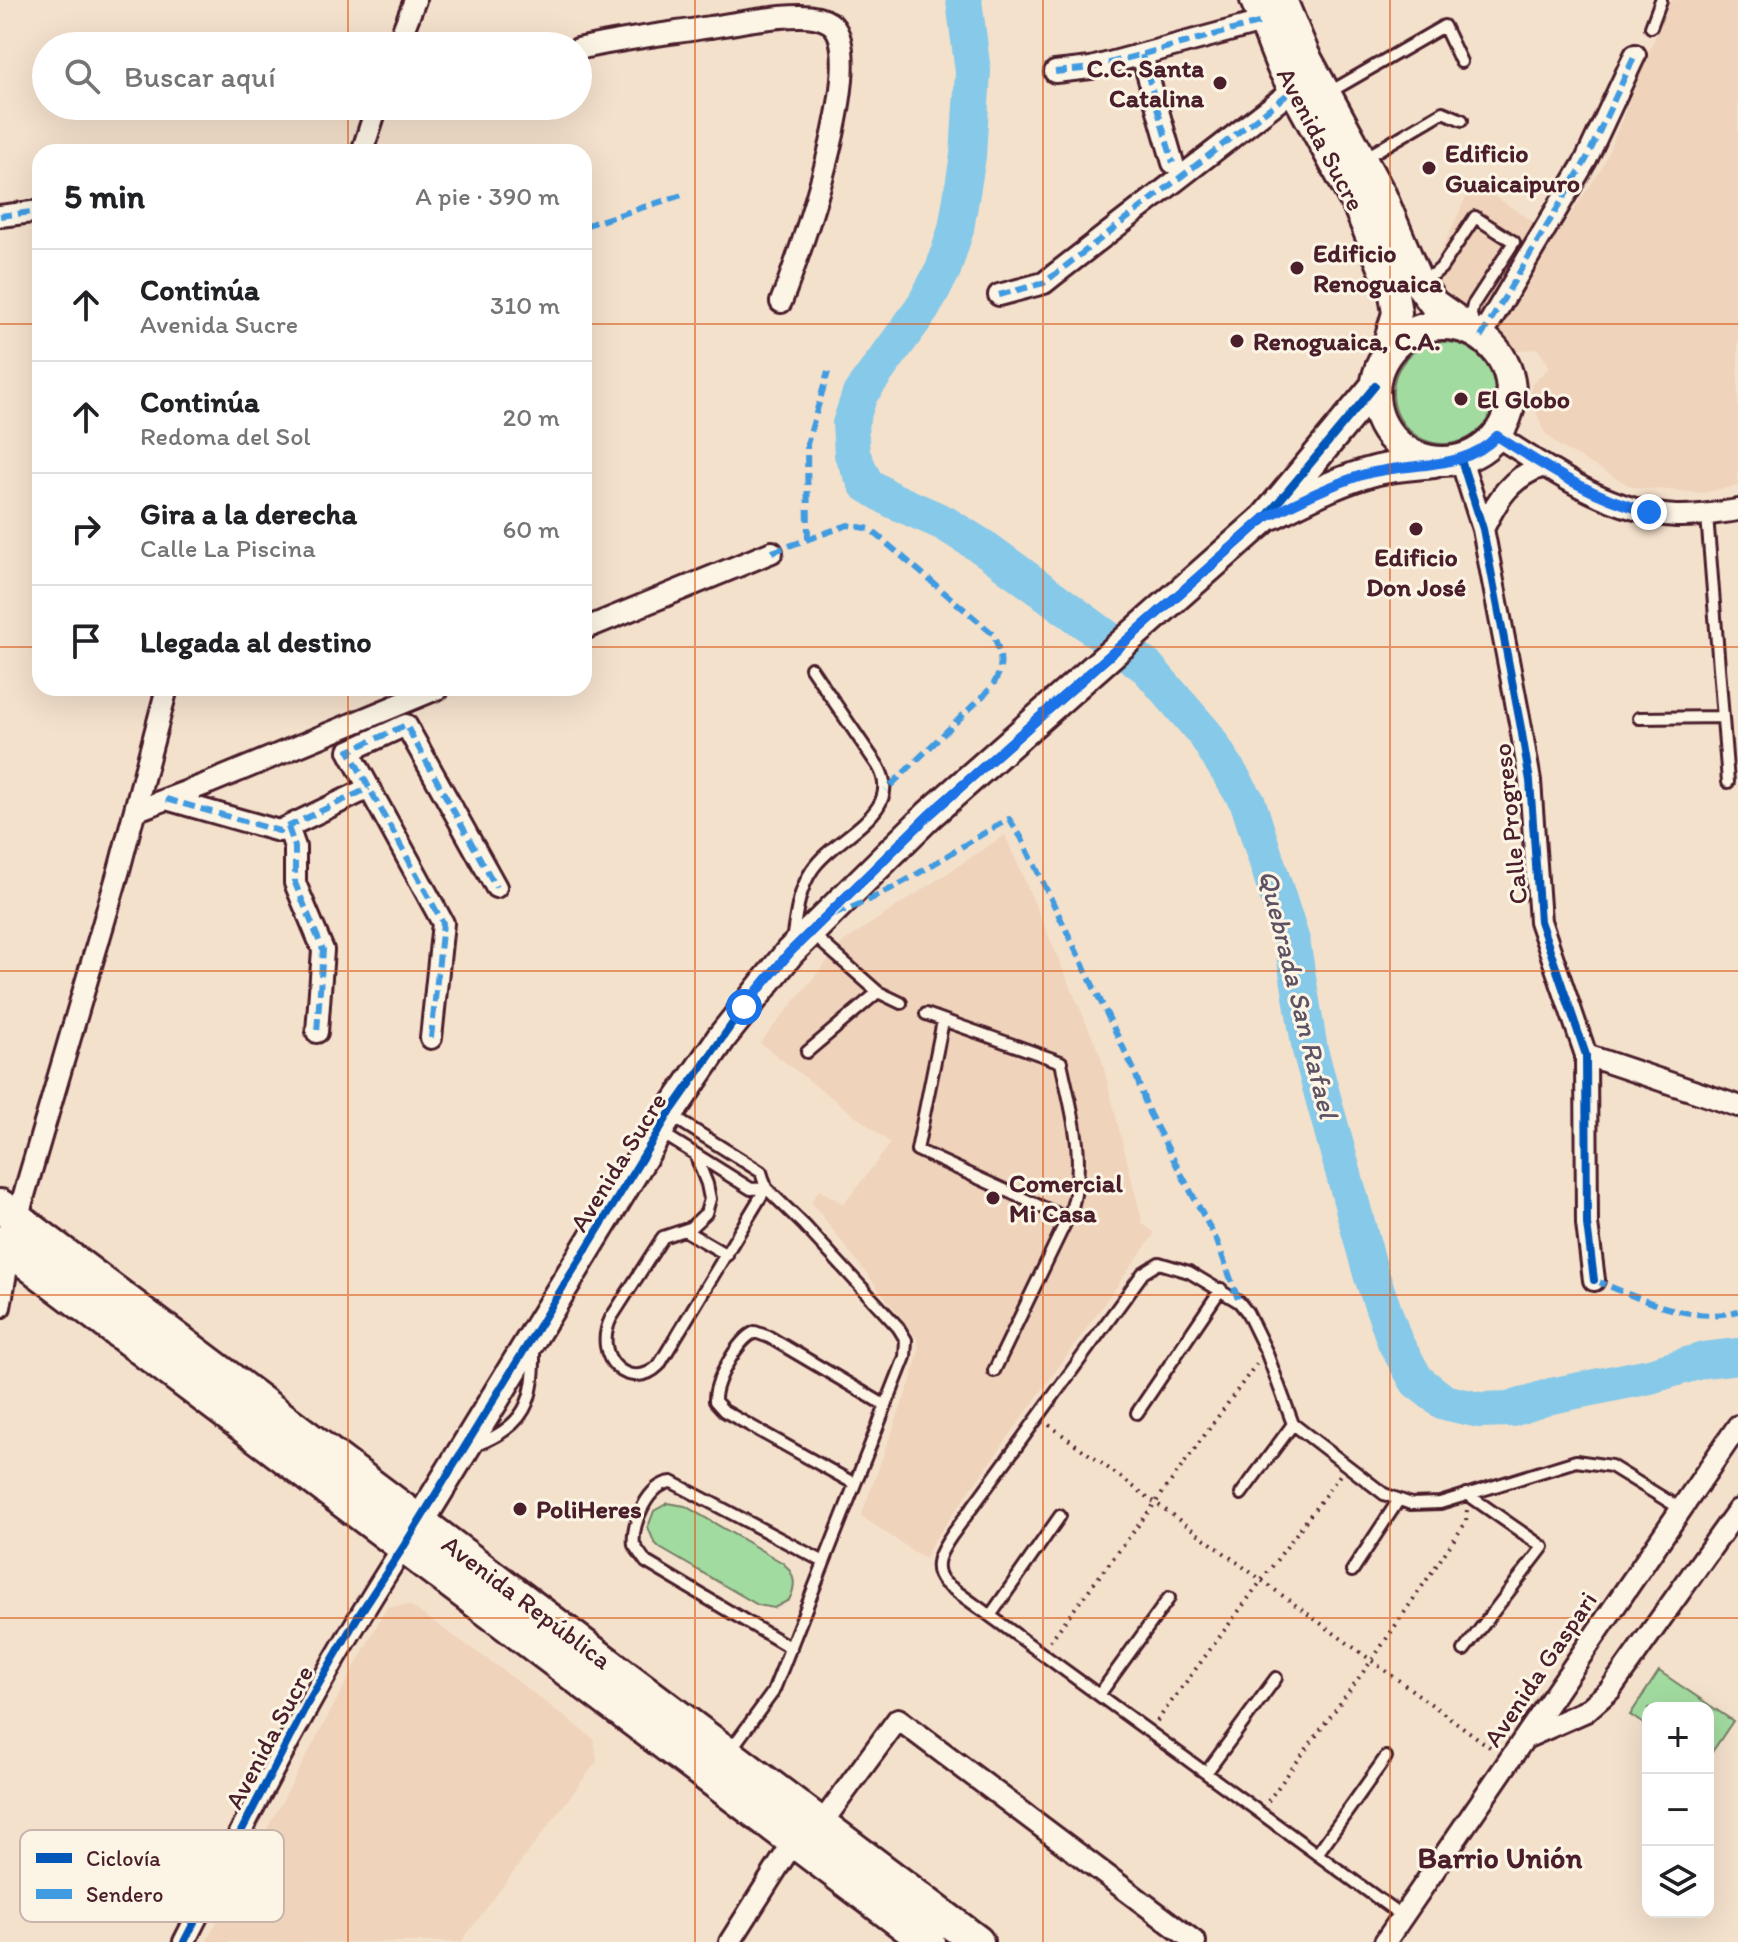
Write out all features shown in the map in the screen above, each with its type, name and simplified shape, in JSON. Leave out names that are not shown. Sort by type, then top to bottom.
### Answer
[{"type":"main road","name":"Avenida República","points":[[7,1229],[808,1833],[977,1942]]},
{"type":"main road","name":"Avenida República","points":[[412,1534],[728,1754],[808,1833],[928,1942]]},
{"type":"street","points":[[402,32],[415,0]]},
{"type":"street","name":"Avenida Sucre","points":[[1282,0],[1305,55],[1382,196],[1424,293],[1434,304],[1478,334]]},
{"type":"street","points":[[1055,72],[1091,68],[1142,55],[1258,11]]},
{"type":"street","name":"Avenida Sucre","points":[[242,1830],[307,1704],[357,1618],[412,1534],[664,1123],[722,1037],[800,942],[929,815],[1265,518],[1376,378],[1395,326],[1397,313],[1394,294],[1358,207],[1293,90],[1258,11]]},
{"type":"street","points":[[592,47],[790,17],[818,18],[835,28],[843,45],[835,123],[807,231],[781,302]]},
{"type":"street","points":[[1142,55],[1173,163]]},
{"type":"street","points":[[1478,334],[1586,160],[1635,55]]},
{"type":"street","points":[[999,295],[1044,283],[1293,90]]},
{"type":"street","points":[[365,144],[372,120]]},
{"type":"street","points":[[0,216],[32,212]]},
{"type":"street","points":[[1450,325],[1478,334],[1499,354],[1507,368],[1512,384],[1508,417],[1497,436],[1476,454],[1453,461],[1412,454],[1387,433],[1379,418],[1376,378],[1397,343],[1425,327],[1450,325]]},
{"type":"street","points":[[1497,436],[1544,466],[1614,503],[1674,516],[1738,510]]},
{"type":"street","name":"Avenida Sucre","points":[[1265,518],[1319,491],[1364,474],[1453,461]]},
{"type":"street","name":"Calle Progreso","points":[[1453,461],[1483,529],[1530,781],[1540,921],[1586,1055],[1587,1224],[1594,1280]]},
{"type":"street","points":[[1483,529],[1502,494],[1528,471],[1544,466]]},
{"type":"street","points":[[592,626],[772,552]]},
{"type":"street","points":[[0,1307],[7,1229],[135,811],[165,696]]},
{"type":"street","points":[[135,811],[417,696]]},
{"type":"street","points":[[431,1038],[443,923],[349,751],[406,725],[496,887]]},
{"type":"street","points":[[166,799],[279,831],[369,788]]},
{"type":"street","points":[[288,827],[295,847],[295,883],[323,950],[317,1032]]},
{"type":"street","points":[[1586,1055],[1738,1106]]},
{"type":"street","name":"Avenida Gaspari","points":[[1385,1942],[1738,1426]]},
{"type":"street","points":[[1525,1738],[1586,1711],[1610,1690],[1738,1510]]},
{"type":"street","points":[[730,1942],[808,1833],[898,1719],[1195,1942]]},
{"type":"street","name":"Avenida Sucre","points":[[184,1942],[194,1922]]},
{"type":"lane","points":[[1651,27],[1661,0]]},
{"type":"lane","points":[[1325,94],[1444,26],[1461,62]]},
{"type":"lane","points":[[1363,159],[1443,112],[1462,120]]},
{"type":"lane","points":[[1416,279],[1434,274],[1441,268],[1475,217],[1514,242],[1473,305],[1471,314],[1478,334]]},
{"type":"lane","points":[[1707,515],[1728,782]]},
{"type":"lane","points":[[811,668],[878,766],[886,790],[879,807],[819,860],[805,881],[798,900],[800,942],[878,992],[901,1003]]},
{"type":"lane","points":[[1639,718],[1723,717]]},
{"type":"lane","points":[[807,1052],[878,992]]},
{"type":"lane","points":[[926,1014],[1061,1062],[1080,1168],[1076,1196],[1068,1219],[994,1371]]},
{"type":"lane","points":[[943,1021],[917,1150],[1068,1219]]},
{"type":"lane","points":[[664,1123],[695,1154],[751,1189],[766,1188]]},
{"type":"lane","points":[[664,1123],[761,1172],[766,1188],[804,1225],[903,1335],[907,1346],[773,1692],[728,1754]]},
{"type":"lane","points":[[695,1154],[710,1199],[703,1218],[684,1230],[663,1237],[608,1324],[604,1341],[607,1356],[622,1371],[641,1375],[659,1365],[766,1188]]},
{"type":"lane","points":[[684,1230],[727,1255]]},
{"type":"lane","points":[[1402,1916],[942,1580],[938,1559],[952,1535],[1147,1268],[1159,1263],[1221,1289],[1239,1302],[1266,1351],[1293,1424],[1372,1487],[1398,1501],[1425,1505],[1576,1461],[1592,1461],[1626,1474],[1681,1509]]},
{"type":"lane","points":[[1137,1413],[1221,1289]]},
{"type":"lane","points":[[855,1484],[724,1411],[715,1401],[715,1392],[740,1344],[755,1332],[769,1337],[886,1406]]},
{"type":"lane","points":[[1241,1494],[1293,1424]]},
{"type":"lane","points":[[791,1648],[646,1562],[634,1545],[635,1525],[658,1487],[672,1482],[824,1562]]},
{"type":"lane","points":[[1464,1650],[1543,1547],[1467,1494]]},
{"type":"lane","points":[[1352,1571],[1398,1501]]},
{"type":"lane","points":[[990,1616],[1060,1516]]},
{"type":"lane","points":[[1099,1695],[1169,1598]]},
{"type":"lane","points":[[1206,1773],[1276,1678]]},
{"type":"lane","points":[[1317,1854],[1386,1757]]},
{"type":"path","points":[[1041,1653],[1266,1351]]},
{"type":"path","points":[[1038,1418],[1509,1761]]},
{"type":"path","points":[[1149,1731],[1347,1466]]},
{"type":"path","points":[[1260,1812],[1372,1660],[1466,1522],[1467,1494]]},
{"type":"shaded area","points":[[1670,0],[1738,0],[1738,486],[1702,493],[1632,487],[1559,446],[1544,432],[1532,401],[1531,385],[1550,367],[1537,348],[1515,351],[1499,327],[1501,318],[1602,168]]},
{"type":"shaded area","points":[[1473,182],[1538,225],[1480,315],[1429,278]]},
{"type":"shaded area","name":"Comercial Mi Casa","points":[[1005,835],[1101,1057],[1143,1224],[1155,1233],[933,1542],[925,1559],[861,1516],[912,1377],[919,1349],[916,1337],[811,1202],[819,1190],[844,1204],[891,1143],[760,1043],[843,942]]},
{"type":"shaded area","points":[[409,1605],[493,1663],[594,1739],[597,1761],[461,1942],[206,1942],[217,1922],[284,1922],[284,1830],[267,1830],[387,1607]]},
{"type":"green space","points":[[1444,342],[1464,346],[1480,357],[1491,373],[1495,393],[1491,413],[1480,429],[1464,440],[1444,444],[1424,440],[1408,429],[1397,413],[1393,393],[1397,373],[1408,357],[1424,346]]},
{"type":"green space","points":[[668,1503],[685,1506],[783,1563],[794,1580],[789,1600],[774,1608],[758,1605],[660,1548],[648,1527],[654,1511]]},
{"type":"green space","points":[[1659,1671],[1705,1702],[1642,1702],[1642,1723],[1630,1715]]},
{"type":"green space","points":[[1714,1708],[1733,1721],[1714,1749]]},
{"type":"waterway","name":"Quebrada San Rafael","points":[[964,0],[973,72],[968,156],[956,229],[943,270],[922,309],[860,394],[850,424],[852,454],[866,484],[892,500],[944,523],[986,549],[1148,668],[1205,734],[1248,803],[1292,941],[1310,1050],[1371,1274],[1395,1342],[1417,1381],[1444,1402],[1479,1410],[1512,1409],[1551,1396],[1650,1376],[1704,1360],[1738,1356]]},
{"type":"marked path","points":[[1055,72],[1091,68],[1262,22]]},
{"type":"marked path","points":[[1142,55],[1173,163]]},
{"type":"marked path","points":[[1481,337],[1586,160],[1635,55]]},
{"type":"marked path","points":[[999,295],[1044,283],[1293,90]]},
{"type":"marked path","points":[[592,223],[682,195]]},
{"type":"marked path","points":[[0,216],[32,212]]},
{"type":"marked path","points":[[808,539],[807,444],[828,372]]},
{"type":"marked path","points":[[772,552],[848,525],[870,529],[993,634],[1000,669],[990,689],[886,790]]},
{"type":"marked path","points":[[431,1038],[443,923],[349,751],[406,725],[496,887]]},
{"type":"marked path","points":[[166,799],[279,831],[369,788]]},
{"type":"marked path","points":[[834,914],[880,895],[1009,819],[1021,837],[1134,1070],[1149,1113],[1217,1241],[1239,1302]]},
{"type":"marked path","points":[[288,827],[295,847],[295,883],[323,950],[317,1032]]},
{"type":"marked path","points":[[1594,1280],[1683,1312],[1720,1314],[1738,1311]]},
{"type":"cycle path","points":[[242,1830],[307,1704],[357,1618],[669,1114],[744,1007],[790,952],[929,815],[1265,518],[1375,386]]},
{"type":"cycle path","points":[[1461,460],[1483,529],[1521,728],[1530,781],[1540,921],[1586,1055],[1587,1224],[1594,1280]]},
{"type":"cycle path","points":[[184,1942],[194,1922]]},
{"type":"place","name":"C.C. Santa Catalina","points":[[1220,83]]},
{"type":"place","name":"Edificio Guaicaipuro","points":[[1429,168]]},
{"type":"place","name":"Edificio Renoguaica","points":[[1297,268]]},
{"type":"place","name":"Renoguaica, C.A.","points":[[1237,341]]},
{"type":"place","name":"El Globo","points":[[1461,399]]},
{"type":"place","name":"Edificio Don José","points":[[1416,529]]},
{"type":"place","name":"Comercial Mi Casa","points":[[993,1198]]},
{"type":"place","name":"PoliHeres","points":[[520,1509]]},
{"type":"district","name":"Barrio Unión","points":[[1500,1857]]},
{"type":"route","points":[[744,1007],[790,952],[929,815],[1265,518],[1319,491],[1364,474],[1461,460],[1476,454],[1497,436],[1589,492],[1614,503],[1649,512]]}]
